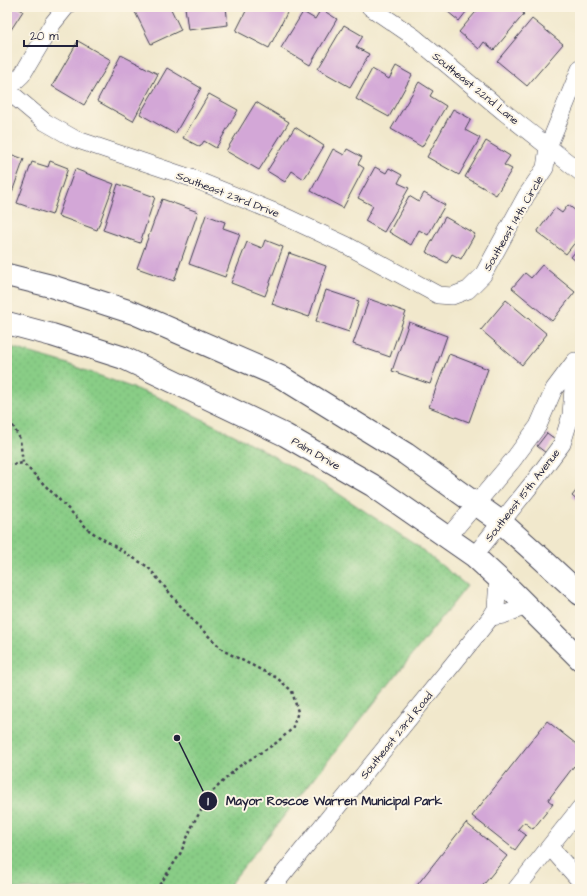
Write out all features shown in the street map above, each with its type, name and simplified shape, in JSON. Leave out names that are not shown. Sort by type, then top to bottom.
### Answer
[{"type":"main road","points":[[7,275],[51,286],[134,313],[281,377],[406,454],[501,522],[580,594]]},
{"type":"main road","name":"Palm Drive","points":[[7,323],[52,335],[124,358],[278,431],[372,485],[474,556],[580,659]]},
{"type":"street","points":[[7,90],[22,75],[53,24],[66,7]]},
{"type":"street","name":"Southeast 22nd Lane","points":[[370,7],[414,37],[580,172]]},
{"type":"street","name":"Southeast 14th Circle","points":[[452,296],[468,290],[483,275],[526,196],[545,168],[548,147],[580,69]]},
{"type":"street","name":"Southeast 23rd Drive","points":[[7,90],[45,122],[75,139],[194,179],[275,212],[346,245],[438,295],[452,296]]},
{"type":"street","name":"Southeast 15th Avenue","points":[[448,537],[513,460],[538,426],[554,389],[577,358]]},
{"type":"street","name":"Southeast 15th Avenue","points":[[474,556],[562,444],[571,415],[577,358]]},
{"type":"street","name":"Southeast 23rd Road","points":[[271,889],[491,617],[496,609],[498,579]]},
{"type":"street","points":[[491,617],[503,615],[526,606]]},
{"type":"street","points":[[516,889],[580,808]]},
{"type":"street","points":[[550,847],[580,881]]},
{"type":"path","points":[[7,415],[20,439],[23,463],[90,531],[148,567],[194,622],[224,651],[277,678],[292,691],[298,712],[292,729],[276,743],[238,766],[213,791],[194,822],[180,854],[161,883],[152,889]]},
{"type":"path","points":[[7,466],[23,463]]},
{"type":"green space","points":[[7,346],[62,362],[158,397],[248,442],[333,490],[420,548],[467,586],[226,889],[7,889]]},
{"type":"building","points":[[7,7],[16,7],[23,11],[7,36]]},
{"type":"building","points":[[140,7],[170,7],[181,30],[151,44],[134,10]]},
{"type":"building","points":[[185,7],[226,7],[228,25],[188,30]]},
{"type":"building","points":[[248,7],[290,7],[269,48],[236,31]]},
{"type":"building","points":[[442,7],[470,7],[459,21]]},
{"type":"building","points":[[480,7],[516,7],[524,14],[494,50],[484,42],[479,49],[459,32]]},
{"type":"building","points":[[321,9],[337,19],[310,65],[281,48],[303,12],[315,19]]},
{"type":"building","points":[[532,19],[563,44],[527,86],[497,61]]},
{"type":"building","points":[[344,25],[363,36],[356,47],[369,54],[350,87],[318,69]]},
{"type":"building","points":[[78,41],[111,60],[84,105],[52,86]]},
{"type":"building","points":[[121,55],[158,74],[133,121],[97,101]]},
{"type":"building","points":[[396,66],[412,75],[389,117],[356,99],[372,69],[389,79]]},
{"type":"building","points":[[167,68],[201,88],[175,134],[140,114]]},
{"type":"building","points":[[419,82],[433,91],[430,96],[446,106],[422,147],[391,129]]},
{"type":"building","points":[[209,94],[238,110],[216,148],[204,141],[200,147],[183,138]]},
{"type":"building","points":[[256,102],[289,122],[259,170],[226,151]]},
{"type":"building","points":[[453,109],[471,119],[465,130],[480,138],[459,175],[427,157]]},
{"type":"building","points":[[295,127],[324,146],[304,179],[292,171],[285,182],[267,171]]},
{"type":"building","points":[[486,141],[510,156],[504,165],[512,169],[496,195],[465,177]]},
{"type":"building","points":[[333,149],[344,155],[347,149],[362,157],[358,164],[364,168],[343,208],[311,191]]},
{"type":"building","points":[[7,153],[24,159],[7,206]]},
{"type":"building","points":[[50,161],[68,168],[52,215],[17,203],[32,162],[48,167]]},
{"type":"building","points":[[375,167],[386,173],[389,168],[402,175],[398,183],[409,188],[384,232],[365,221],[373,206],[358,198]]},
{"type":"building","points":[[75,169],[114,184],[97,230],[58,216]]},
{"type":"building","points":[[118,184],[155,197],[140,243],[103,230]]},
{"type":"building","points":[[424,193],[445,205],[428,235],[419,230],[411,245],[389,232],[409,196],[419,202]]},
{"type":"building","points":[[162,199],[198,212],[174,281],[137,268]]},
{"type":"building","points":[[568,205],[580,214],[580,236],[566,254],[537,232],[555,208],[562,213]]},
{"type":"building","points":[[206,215],[225,222],[223,228],[240,234],[225,277],[189,264]]},
{"type":"building","points":[[445,217],[475,234],[461,259],[452,254],[447,263],[426,252]]},
{"type":"building","points":[[265,240],[283,247],[265,296],[231,283],[247,242],[262,248]]},
{"type":"building","points":[[580,246],[580,264],[571,257]]},
{"type":"building","points":[[289,253],[326,266],[309,317],[272,304]]},
{"type":"building","points":[[542,265],[575,292],[552,321],[512,288],[525,273],[531,278]]},
{"type":"building","points":[[326,290],[359,301],[349,332],[316,321]]},
{"type":"building","points":[[369,299],[406,312],[390,357],[353,344]]},
{"type":"building","points":[[506,300],[547,334],[522,365],[481,330]]},
{"type":"building","points":[[409,322],[447,336],[430,384],[392,371]]},
{"type":"building","points":[[449,354],[488,369],[469,422],[429,407]]},
{"type":"building","points":[[547,433],[555,439],[546,453],[537,446]]},
{"type":"building","points":[[580,486],[580,503],[572,496]]},
{"type":"building","points":[[547,721],[580,747],[580,768],[579,770],[574,766],[548,800],[553,804],[533,829],[524,822],[518,829],[526,835],[515,850],[472,816]]},
{"type":"building","points":[[466,823],[507,856],[480,889],[414,889]]},
{"type":"place","name":"Mayor Roscoe Warren Municipal Park","points":[[177,738]]}]
